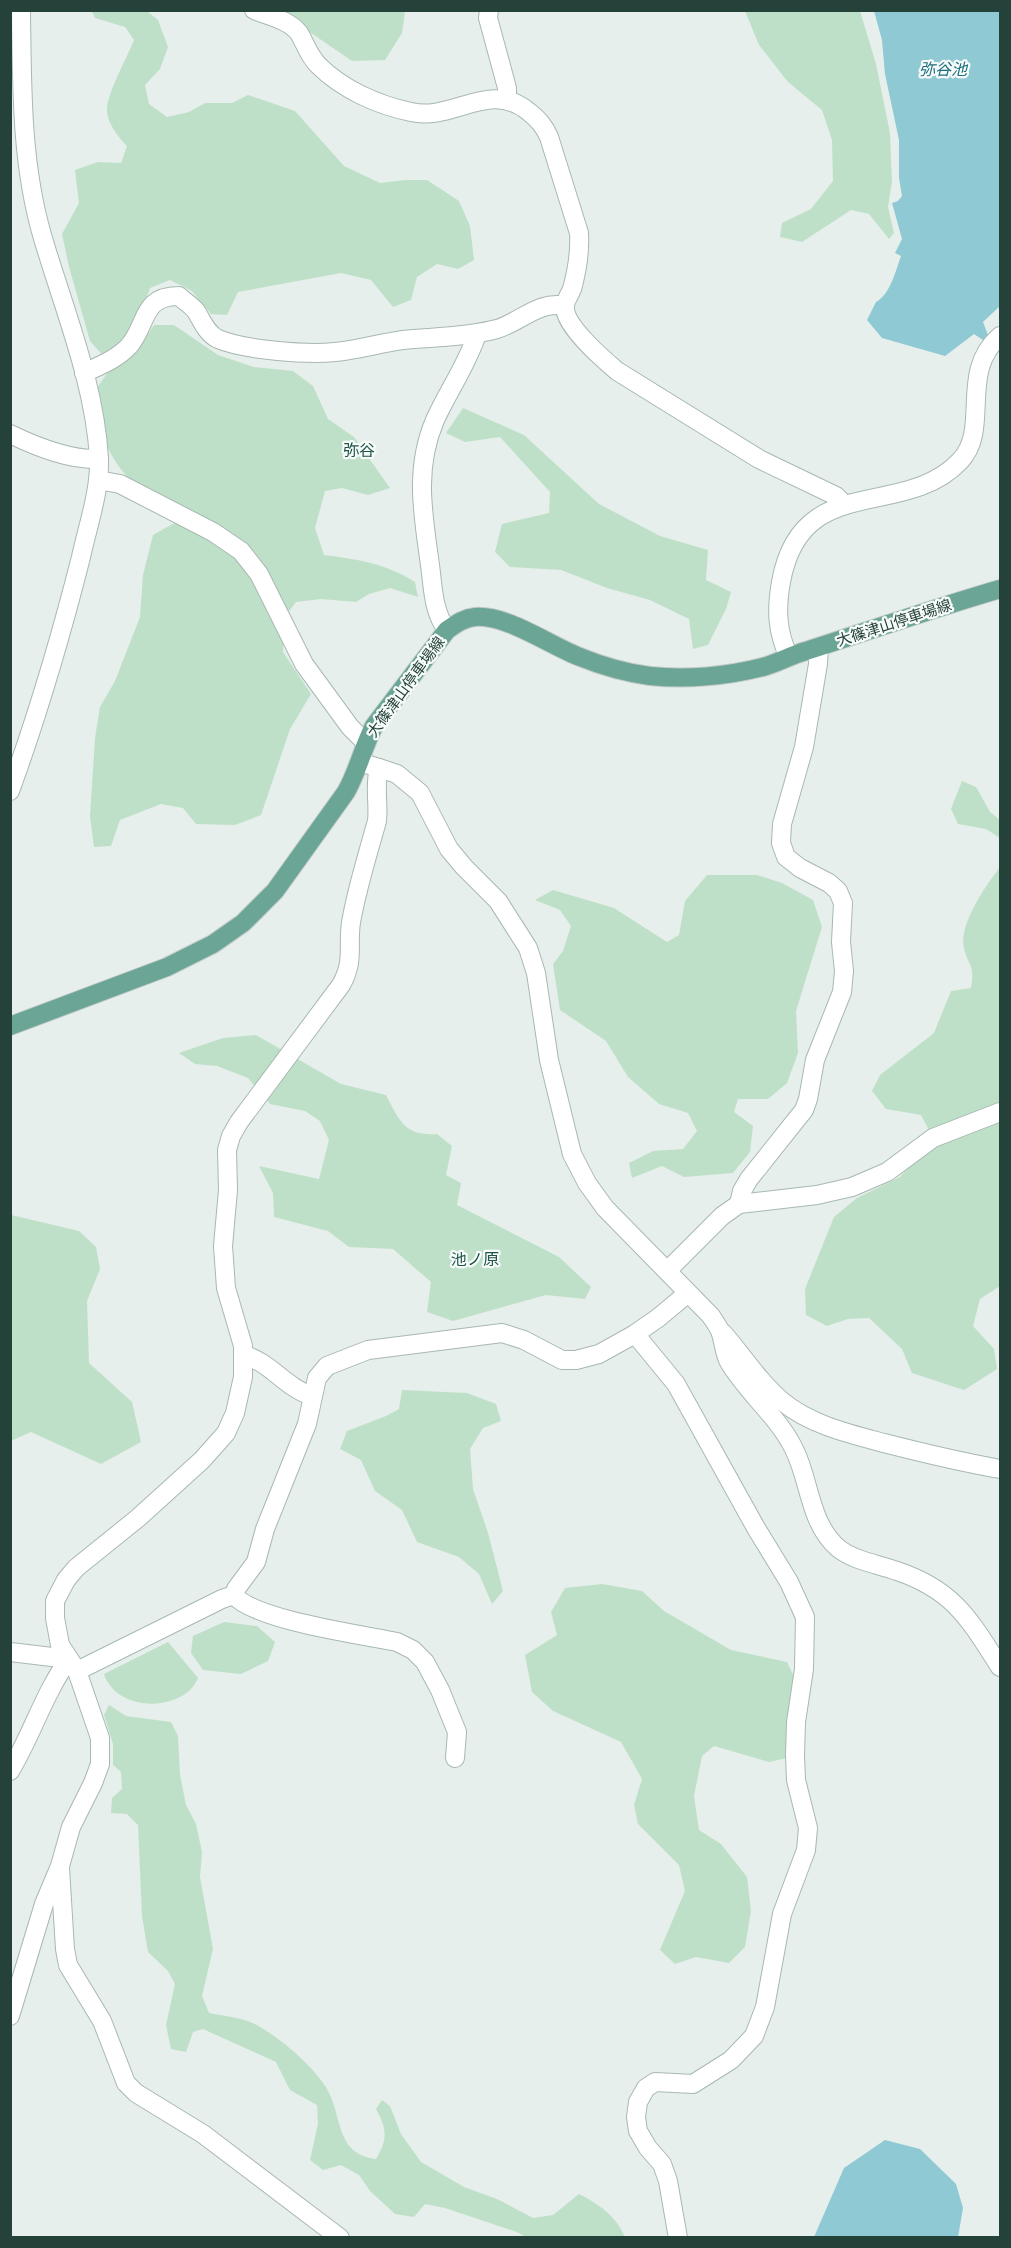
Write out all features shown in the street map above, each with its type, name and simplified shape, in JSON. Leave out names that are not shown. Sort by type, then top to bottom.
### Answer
[{"type":"main road","name":"大篠津山停車場線","points":[[10,1026],[166,967],[213,944],[243,923],[275,891],[346,792],[374,726],[447,630],[460,621],[476,617],[496,618],[581,658],[621,670],[674,678],[748,671],[1000,589]]},
{"type":"street","points":[[10,791],[33,728],[62,631],[92,512],[99,459],[84,373],[70,320],[42,233],[25,147],[21,10]]},
{"type":"street","points":[[254,10],[283,21],[297,30],[316,63],[340,84],[365,97],[412,113],[429,114],[492,99],[507,99],[519,103],[542,123],[549,137],[579,233],[580,246],[573,286],[565,306],[567,315],[578,334],[617,371],[759,459],[837,496],[844,504]]},
{"type":"street","points":[[489,10],[488,18],[507,88],[507,99]]},
{"type":"street","points":[[84,373],[112,360],[129,346],[151,306],[165,296],[179,296],[194,309],[204,326],[216,338],[240,345],[298,352],[335,352],[398,341],[477,334],[501,328],[543,307],[557,304],[565,306]]},
{"type":"street","points":[[447,630],[440,622],[435,604],[422,506],[421,474],[424,451],[435,420],[462,371],[477,334]]},
{"type":"street","points":[[789,657],[780,640],[776,606],[789,550],[802,531],[821,516],[844,504],[920,487],[943,476],[960,462],[969,450],[973,435],[979,369],[987,350],[1000,336]]},
{"type":"street","points":[[10,434],[31,444],[83,459],[99,459]]},
{"type":"street","points":[[98,480],[120,484],[213,532],[241,551],[259,574],[304,664],[350,727],[366,743]]},
{"type":"street","points":[[739,1204],[742,1191],[749,1179],[804,1110],[815,1060],[842,992],[843,903],[838,891],[829,883],[800,868],[786,857],[781,843],[782,824],[804,747],[819,647]]},
{"type":"street","points":[[360,762],[397,774],[420,793],[449,849],[498,901],[528,948],[536,973],[549,1060],[573,1154],[587,1183],[605,1208],[711,1316],[765,1384],[783,1402],[802,1416],[855,1435],[945,1459],[1000,1469]]},
{"type":"street","points":[[10,2016],[44,1904],[60,1866],[71,1827],[93,1783],[102,1750],[100,1738],[73,1665],[60,1645],[55,1618],[55,1601],[66,1580],[88,1556],[138,1518],[194,1468],[226,1433],[235,1413],[243,1377],[244,1355],[237,1322],[226,1288],[223,1266],[228,1190],[227,1150],[231,1136],[239,1122],[347,975],[351,957],[351,919],[377,822],[375,790],[378,768]]},
{"type":"street","points":[[667,1271],[722,1216],[739,1204],[817,1195],[852,1187],[887,1172],[933,1137],[1000,1112]]},
{"type":"street","points":[[234,1595],[256,1562],[265,1529],[307,1424],[317,1378],[327,1366],[368,1350],[502,1333],[524,1340],[562,1360],[576,1360],[599,1354],[635,1334],[688,1293]]},
{"type":"street","points":[[720,1330],[728,1360],[780,1425],[795,1450],[811,1501],[823,1528],[837,1547],[852,1556],[923,1580],[949,1598],[970,1618],[1000,1667]]},
{"type":"street","points":[[635,1334],[676,1384],[756,1528],[789,1582],[805,1617],[804,1669],[796,1722],[795,1771],[808,1828],[806,1850],[782,1914],[765,2007],[754,2036],[731,2060],[693,2084],[655,2082],[646,2088],[638,2102],[636,2117],[638,2132],[662,2164],[668,2181],[678,2238]]},
{"type":"street","points":[[244,1355],[255,1358],[301,1392],[312,1396]]},
{"type":"street","points":[[10,1771],[24,1748],[56,1677],[73,1665],[234,1595]]},
{"type":"street","points":[[234,1595],[238,1600],[278,1617],[397,1642],[413,1650],[425,1662],[440,1690],[457,1732],[455,1758]]},
{"type":"street","points":[[10,1652],[73,1665]]},
{"type":"street","points":[[60,1866],[68,1965],[102,2021],[126,2083],[136,2093],[203,2134],[340,2238]]},
{"type":"green space","points":[[92,11],[147,11],[158,20],[168,47],[160,69],[145,85],[149,104],[167,117],[189,112],[205,103],[232,103],[248,95],[295,111],[344,166],[380,183],[427,180],[459,201],[470,226],[474,260],[458,269],[437,264],[417,277],[411,300],[393,307],[371,280],[341,273],[238,292],[227,315],[211,314],[192,291],[170,280],[150,288],[133,326],[105,358],[90,341],[62,234],[79,203],[75,170],[98,162],[121,163],[127,146],[111,125],[107,110],[114,85],[134,40],[125,27],[95,18]]},
{"type":"green space","points":[[279,11],[405,11],[402,33],[385,60],[352,61]]},
{"type":"green space","points":[[745,11],[860,11],[876,64],[890,133],[892,182],[888,207],[894,233],[889,239],[869,214],[851,210],[802,242],[780,237],[782,223],[811,209],[833,181],[832,140],[822,110],[788,82],[759,45]]},
{"type":"green space","points":[[154,325],[174,325],[218,355],[254,367],[293,371],[313,386],[328,419],[354,437],[390,488],[368,495],[342,488],[325,491],[315,528],[324,555],[360,561],[394,571],[415,582],[418,597],[390,588],[369,594],[356,602],[321,599],[296,602],[284,618],[283,652],[311,694],[290,729],[261,815],[235,825],[196,824],[183,808],[161,804],[120,820],[111,846],[94,847],[90,816],[95,738],[100,707],[115,681],[140,617],[143,575],[153,535],[178,521],[141,491],[112,456],[100,425],[97,388],[110,369],[137,350]]},
{"type":"green space","points":[[463,408],[524,435],[599,504],[660,536],[708,550],[706,580],[731,592],[726,609],[708,645],[693,649],[689,619],[650,600],[607,588],[561,570],[510,567],[495,552],[502,524],[549,513],[550,492],[500,437],[465,442],[446,433]]},
{"type":"green space","points":[[962,781],[976,787],[990,812],[1000,820],[1000,838],[986,829],[958,824],[951,809]]},
{"type":"green space","points":[[1000,867],[1000,1286],[980,1299],[973,1326],[994,1349],[997,1369],[964,1390],[912,1373],[902,1349],[869,1318],[848,1319],[827,1326],[806,1315],[805,1289],[834,1217],[857,1198],[900,1177],[920,1153],[928,1128],[921,1115],[886,1109],[872,1091],[880,1075],[934,1033],[951,991],[971,988],[972,970],[963,939],[965,928],[975,905]]},
{"type":"green space","points":[[707,875],[757,875],[782,883],[813,900],[822,927],[796,1011],[798,1053],[787,1083],[768,1099],[738,1099],[734,1112],[753,1126],[750,1152],[733,1173],[684,1177],[662,1166],[632,1178],[629,1163],[653,1151],[683,1149],[697,1131],[688,1113],[659,1104],[628,1077],[606,1041],[560,1010],[553,964],[563,951],[571,926],[560,910],[535,900],[553,890],[614,908],[667,942],[679,935],[685,901]]},
{"type":"green space","points":[[256,1035],[341,1084],[386,1095],[404,1125],[417,1132],[437,1134],[452,1146],[446,1175],[461,1183],[457,1205],[559,1257],[591,1287],[585,1299],[546,1295],[453,1321],[427,1312],[431,1282],[393,1249],[349,1247],[328,1231],[274,1217],[273,1193],[259,1166],[319,1179],[329,1140],[320,1121],[305,1111],[270,1104],[248,1078],[217,1066],[195,1064],[179,1053],[223,1038]]},
{"type":"green space","points":[[11,1215],[79,1231],[96,1247],[100,1269],[87,1301],[89,1363],[132,1402],[141,1442],[101,1464],[31,1432],[11,1441]]},
{"type":"green space","points":[[402,1390],[467,1393],[496,1404],[501,1421],[483,1428],[470,1449],[473,1489],[488,1533],[503,1591],[492,1604],[479,1574],[459,1557],[417,1542],[402,1510],[375,1491],[361,1460],[340,1449],[347,1431],[399,1409]]},
{"type":"green space","points":[[602,1584],[642,1591],[664,1611],[731,1650],[787,1662],[796,1681],[787,1758],[769,1762],[714,1746],[702,1756],[694,1796],[699,1830],[721,1844],[747,1877],[751,1911],[745,1947],[729,1963],[696,1957],[675,1964],[660,1950],[685,1891],[679,1865],[638,1824],[634,1805],[642,1779],[621,1742],[553,1711],[532,1692],[525,1655],[557,1635],[551,1612],[565,1588]]},
{"type":"green space","points":[[224,1622],[257,1626],[275,1642],[268,1661],[241,1674],[203,1670],[191,1653],[193,1636]]},
{"type":"green space","points":[[168,1642],[198,1678],[190,1690],[168,1702],[155,1704],[130,1700],[110,1685],[104,1674]]},
{"type":"green space","points":[[109,1705],[126,1716],[171,1722],[178,1736],[180,1775],[186,1805],[196,1824],[202,1852],[200,1877],[213,1949],[202,1996],[209,2013],[240,2019],[260,2027],[303,2060],[327,2089],[347,2142],[353,2150],[363,2156],[376,2159],[383,2146],[384,2128],[376,2109],[382,2100],[390,2106],[401,2134],[421,2162],[464,2187],[497,2199],[533,2218],[553,2215],[579,2194],[606,2211],[617,2223],[625,2237],[526,2237],[445,2208],[425,2204],[414,2217],[395,2214],[370,2191],[359,2175],[341,2165],[323,2170],[310,2160],[318,2124],[317,2105],[290,2090],[276,2062],[203,2029],[193,2032],[186,2052],[171,2049],[166,2025],[175,1984],[168,1971],[148,1952],[142,1916],[138,1825],[127,1814],[111,1813],[112,1798],[122,1789],[121,1772],[113,1765],[113,1744],[104,1715]]},
{"type":"water","name":"弥谷池","points":[[874,11],[1000,11],[1000,306],[983,322],[988,335],[983,340],[974,334],[945,356],[882,338],[867,320],[876,302],[885,294],[892,282],[901,256],[895,253],[902,239],[892,203],[898,201],[902,196],[899,178],[899,140],[885,74],[882,40]]},
{"type":"water","points":[[885,2140],[920,2149],[956,2184],[963,2208],[958,2237],[814,2237],[844,2168]]},
{"type":"district","name":"弥谷","points":[[359,450]]},
{"type":"district","name":"池ノ原","points":[[475,1259]]}]
